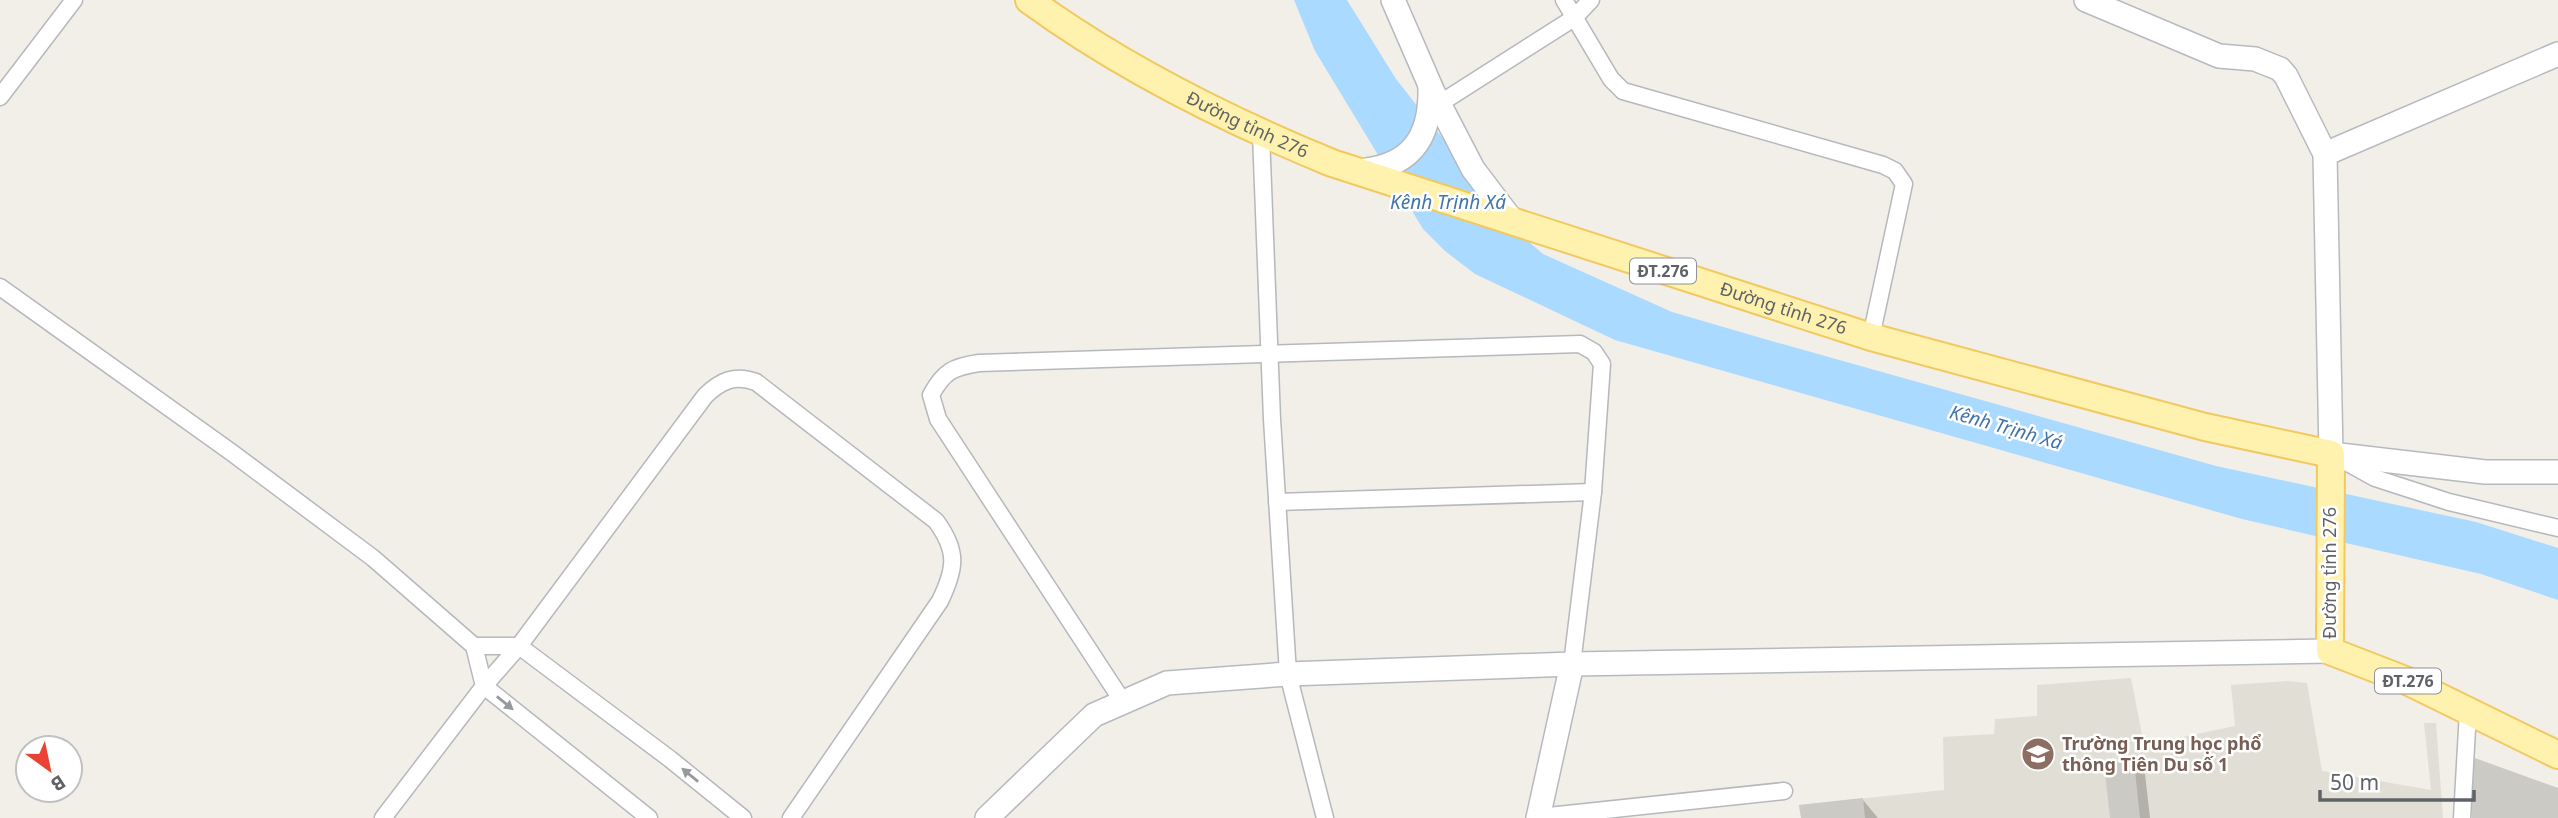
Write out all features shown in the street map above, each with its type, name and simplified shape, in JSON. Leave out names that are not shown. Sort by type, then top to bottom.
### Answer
[{"type":"main road","name":"Đường tỉnh 276","points":[[1029,0],[1056,20],[1156,80],[1261,134],[1356,171],[1871,337],[2205,428],[2331,454],[2330,651],[2405,680],[2558,755]]},
{"type":"main road","points":[[1393,0],[1435,94],[1473,169],[1514,223]]},
{"type":"main road","points":[[2086,0],[2220,56],[2255,59],[2280,69],[2286,76],[2325,154],[2331,454],[2485,472],[2558,472]]},
{"type":"main road","points":[[2325,154],[2558,54]]},
{"type":"main road","points":[[1356,171],[1381,167],[1417,145],[1427,123],[1435,94]]},
{"type":"main road","points":[[987,818],[1094,715],[1167,683],[1288,674],[1572,664],[2330,651]]},
{"type":"main road","points":[[1538,818],[1572,664]]},
{"type":"street","points":[[0,97],[74,0]]},
{"type":"street","points":[[1564,0],[1611,79],[1623,91],[1883,166],[1895,172],[1904,184],[1871,337]]},
{"type":"street","points":[[1435,94],[1574,18],[1591,0]]},
{"type":"street","points":[[1261,134],[1288,674],[1325,818]]},
{"type":"street","points":[[0,287],[231,452],[373,558],[474,646],[484,686],[649,818]]},
{"type":"street","points":[[1123,702],[938,419],[931,395],[940,379],[959,366],[979,363],[1580,344],[1594,352],[1602,364],[1592,492],[1572,664]]},
{"type":"street","points":[[383,818],[484,686],[519,646],[705,396],[716,385],[728,380],[746,378],[756,382],[936,521],[954,553],[948,584],[940,601],[790,818]]},
{"type":"street","points":[[2331,454],[2375,478],[2410,490],[2558,528]]},
{"type":"street","points":[[1278,502],[1592,492]]},
{"type":"street","points":[[474,646],[519,646],[670,759],[743,818]]},
{"type":"street","points":[[2462,818],[2468,711]]},
{"type":"street","points":[[1538,818],[1784,791]]},
{"type":"shaded area","points":[[2131,678],[2144,745],[2235,726],[2231,685],[2288,681],[2307,683],[2322,771],[2431,790],[2424,723],[2436,723],[2443,818],[1801,818],[1799,805],[1944,790],[1943,737],[1994,734],[1995,719],[2037,716],[2037,685]]},
{"type":"water","name":"Kênh Trịnh Xá","points":[[1294,0],[1347,0],[1396,79],[1485,192],[1543,254],[1672,312],[1768,340],[2216,466],[2476,522],[2558,548],[2558,600],[2481,574],[2242,519],[1615,340],[1475,274],[1445,251],[1423,229],[1315,51]]},
{"type":"building","points":[[2472,757],[2558,788],[2558,818],[2472,818]]},
{"type":"building","points":[[2134,761],[2140,818],[2110,818],[2104,764]]},
{"type":"building","points":[[1863,798],[1865,818],[1801,818],[1799,805]]},
{"type":"place","name":"Trường Trung học phổ thông Tiên Du số 1","points":[[2038,754]]}]
